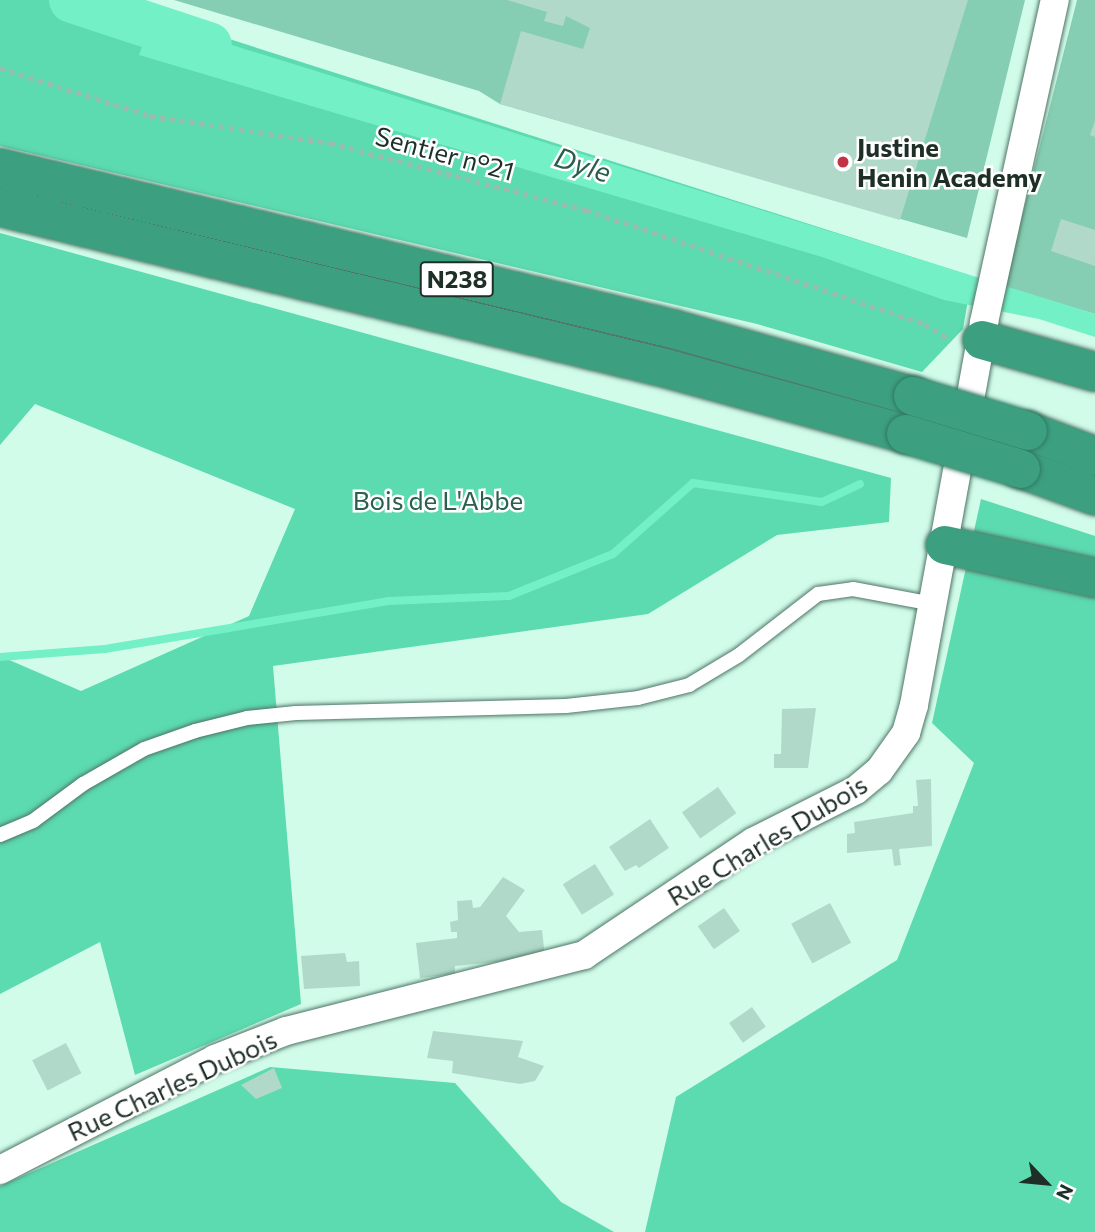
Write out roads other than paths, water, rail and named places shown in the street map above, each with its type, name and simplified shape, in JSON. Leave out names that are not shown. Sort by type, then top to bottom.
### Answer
[{"type":"highway","name":"N238","points":[[0,168],[673,330],[913,396],[1028,431],[1095,456]]},
{"type":"highway","name":"N238","points":[[0,207],[664,368],[906,434],[1095,496]]},
{"type":"highway","points":[[981,344],[1095,372]]},
{"type":"highway","points":[[945,545],[1095,578]]},
{"type":"street","name":"Rue Charles Dubois","points":[[0,1170],[215,1059],[286,1031],[403,998],[562,962],[612,940],[753,842],[856,790],[879,771],[905,733],[945,545],[995,271],[1055,0]]},
{"type":"lane","points":[[0,835],[33,821],[83,784],[144,749],[195,731],[296,713],[566,706],[638,698],[689,685],[738,654],[818,594],[853,589],[933,604]]},
{"type":"water","points":[[152,20],[1095,314],[1095,337],[1039,319],[944,300],[822,257],[139,55]]},
{"type":"waterway","name":"Dyle","points":[[72,0],[209,45]]},
{"type":"waterway","points":[[0,657],[105,649],[388,601],[509,596],[613,554],[693,483],[822,502],[860,484]]},
{"type":"place","name":"Justine Henin Academy","points":[[843,162]]},
{"type":"park label","name":"Bois de L'Abbe","points":[[438,500]]}]
